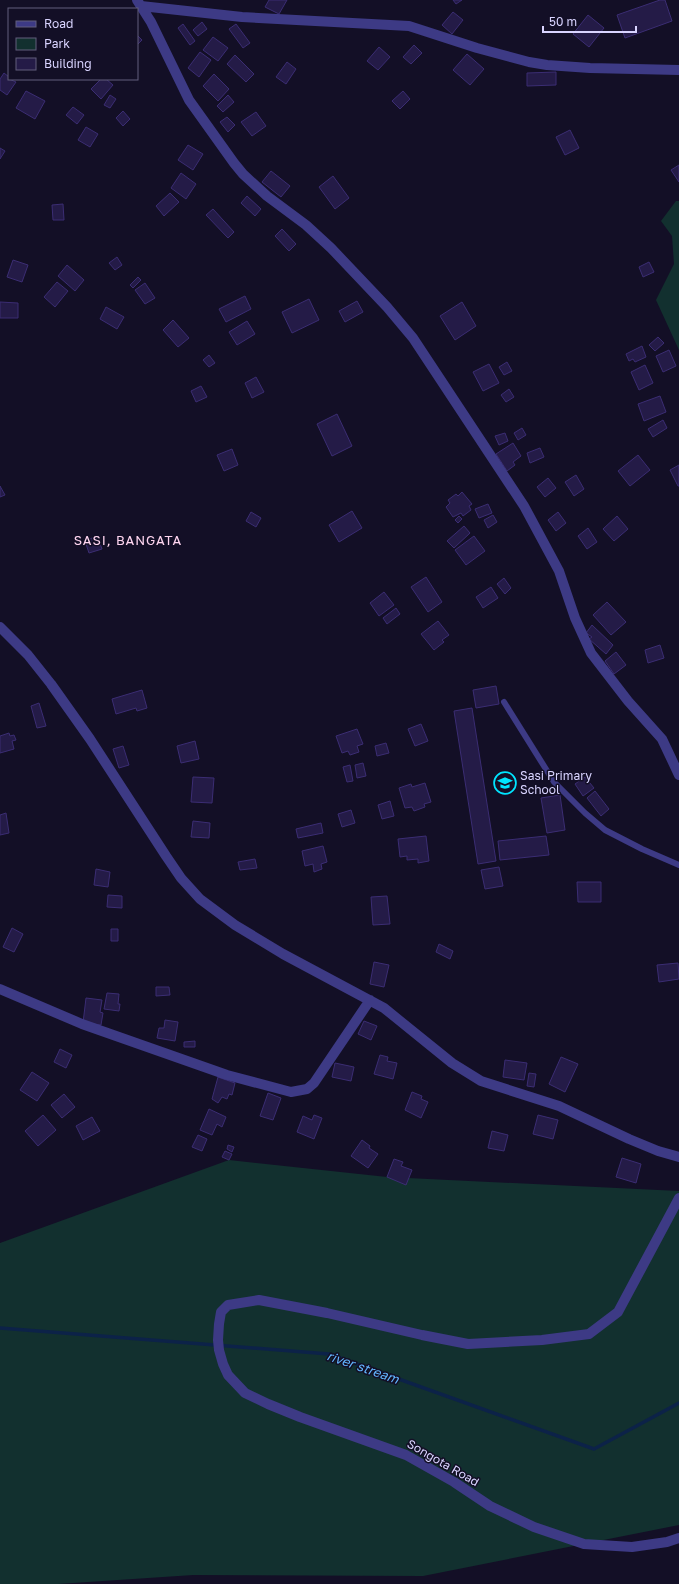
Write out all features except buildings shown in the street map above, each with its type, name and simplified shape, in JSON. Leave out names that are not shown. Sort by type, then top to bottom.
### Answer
[{"type":"street","points":[[139,3],[242,17],[409,26],[477,48],[529,62],[547,65],[679,70]]},
{"type":"street","points":[[139,3],[154,29],[189,100],[234,163],[243,174],[267,196],[306,225],[331,248],[387,307],[413,338],[524,506],[559,571],[575,618],[591,653],[628,701],[662,739],[679,775]]},
{"type":"street","points":[[0,628],[28,655],[51,684],[90,738],[181,878],[200,899],[235,925],[271,947],[384,1008],[452,1063],[481,1081],[559,1106],[629,1139],[658,1151],[679,1157]]},
{"type":"street","points":[[0,989],[82,1024],[118,1037],[227,1075],[291,1092],[307,1089],[314,1083],[370,1000]]},
{"type":"street","name":"Songota Road","points":[[679,1198],[618,1312],[589,1334],[542,1340],[468,1344],[327,1313],[259,1300],[228,1305],[221,1312],[218,1345],[223,1364],[228,1375],[245,1393],[300,1417],[406,1455],[454,1482],[490,1506],[534,1527],[584,1544],[632,1547],[667,1542],[679,1538]]},
{"type":"lane","points":[[504,702],[554,782],[585,813],[606,830],[642,849],[679,865]]},
{"type":"green space","points":[[676,201],[679,201],[679,350],[656,300],[674,264],[672,236],[661,221]]},
{"type":"green space","points":[[229,1160],[387,1177],[679,1191],[679,1525],[423,1576],[193,1575],[58,1584],[0,1584],[0,1243]]},
{"type":"waterway","name":"river stream","points":[[0,1328],[329,1354],[594,1449],[679,1403]]},
{"type":"place","name":"Sasi Primary School","points":[[505,783]]},
{"type":"district","name":"SASI, BANGATA","points":[[128,540]]}]
